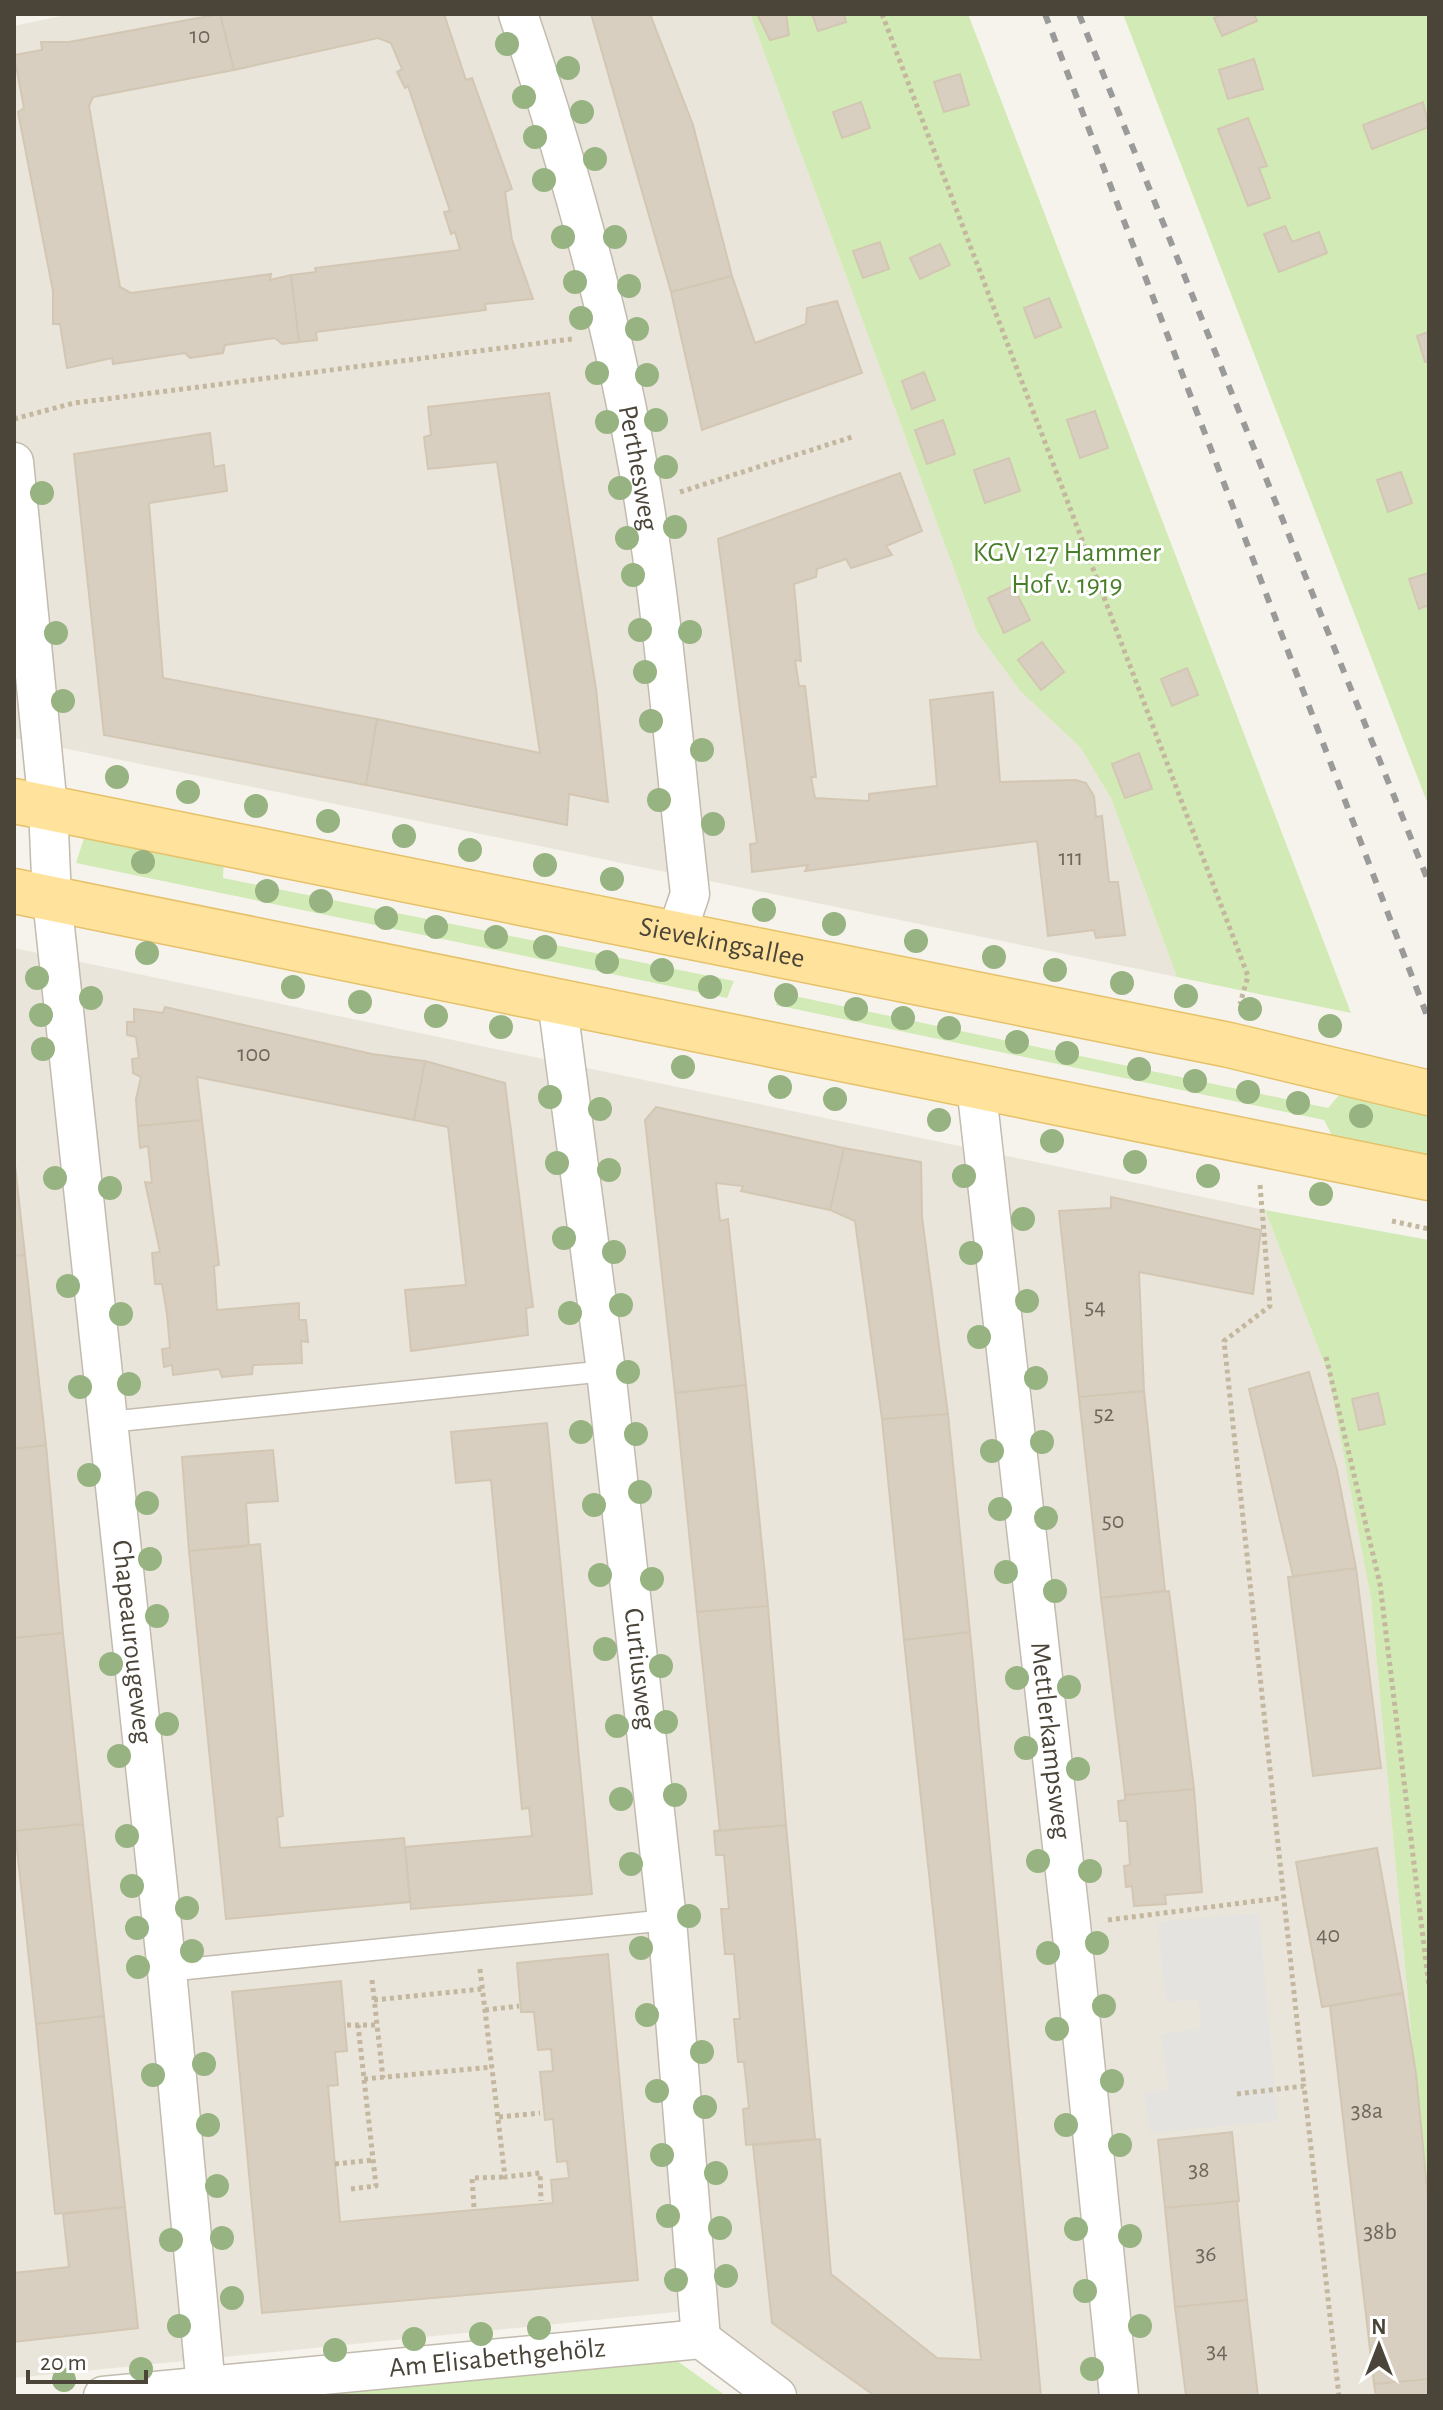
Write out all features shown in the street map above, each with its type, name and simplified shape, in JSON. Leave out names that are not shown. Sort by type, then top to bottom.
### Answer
[{"type":"main road","name":"Sievekingsallee","points":[[31,805],[1229,1045],[1429,1093]]},
{"type":"main road","points":[[33,895],[1429,1178]]},
{"type":"street","name":"Perthesweg","points":[[518,14],[548,102],[612,332],[644,503],[690,894],[677,932]]},
{"type":"street","name":"Chapeaurougeweg","points":[[14,462],[33,895],[109,1422],[167,1971],[206,2387]]},
{"type":"street","name":"Curtiusweg","points":[[557,1000],[606,1371],[667,1920],[701,2339]]},
{"type":"street","name":"Mettlerkampsweg","points":[[976,1085],[1071,1925],[1119,2396]]},
{"type":"street","name":"Am Elisabethgehölz","points":[[103,2396],[701,2339]]},
{"type":"street","points":[[701,2339],[777,2396]]},
{"type":"lane","points":[[109,1422],[606,1371]]},
{"type":"lane","points":[[167,1971],[667,1920]]},
{"type":"path","points":[[882,14],[1248,976],[1229,1045]]},
{"type":"path","points":[[14,419],[74,403],[612,332]]},
{"type":"path","points":[[644,503],[855,436]]},
{"type":"path","points":[[1259,1172],[1270,1306],[1224,1341],[1281,1898],[1339,2396]]},
{"type":"path","points":[[1392,1221],[1429,1229]]},
{"type":"path","points":[[1326,1357],[1380,1584],[1429,1987]]},
{"type":"path","points":[[1071,1925],[1281,1898]]},
{"type":"path","points":[[477,1941],[505,2177]]},
{"type":"path","points":[[370,1950],[383,2078]]},
{"type":"path","points":[[374,2000],[482,1989]]},
{"type":"path","points":[[485,2010],[519,2006]]},
{"type":"path","points":[[347,2025],[376,2025]]},
{"type":"path","points":[[351,2189],[376,2186],[358,2025]]},
{"type":"path","points":[[364,2079],[492,2067]]},
{"type":"path","points":[[1237,2094],[1304,2086]]},
{"type":"path","points":[[499,2117],[540,2113]]},
{"type":"path","points":[[335,2164],[373,2160]]},
{"type":"path","points":[[474,2207],[472,2178],[540,2173],[541,2201]]},
{"type":"shaded area","points":[[70,14],[750,14],[977,632],[1020,691],[1080,747],[1111,798],[1177,977],[14,738],[14,26]]},
{"type":"shaded area","points":[[14,948],[1265,1210],[1328,1373],[1371,1599],[1429,2226],[1429,2396],[802,2396],[686,2311],[14,2378]]},
{"type":"shaded area","points":[[1259,1913],[1278,2121],[1150,2133],[1144,2093],[1168,2089],[1161,2034],[1201,2028],[1198,2000],[1166,2002],[1157,1922]]},
{"type":"green space","name":"KGV 127 Hammer Hof v. 1919","points":[[750,14],[968,14],[1351,1013],[1177,977],[1111,798],[1080,747],[1020,691],[977,632]]},
{"type":"green space","points":[[1123,14],[1429,14],[1429,807]]},
{"type":"green space","points":[[85,835],[224,858],[223,878],[734,981],[727,998],[76,863]]},
{"type":"green space","points":[[780,993],[1328,1108],[1340,1094],[1429,1113],[1429,1158],[1333,1137],[1324,1120],[776,1005]]},
{"type":"green space","points":[[1265,1210],[1429,1240],[1429,2226],[1371,1599],[1328,1373]]},
{"type":"green space","points":[[669,2355],[726,2396],[292,2396]]},
{"type":"building","points":[[220,14],[234,70],[93,97],[89,106],[120,287],[131,293],[271,274],[270,280],[291,275],[299,342],[282,344],[275,338],[225,345],[223,353],[190,358],[185,353],[113,364],[112,358],[67,368],[60,324],[53,324],[53,291],[18,112],[24,108],[14,55],[42,50],[41,42],[69,42]]},
{"type":"building","points":[[220,14],[444,14],[466,80],[472,78],[512,189],[505,192],[512,240],[533,299],[485,304],[486,310],[316,332],[317,340],[299,342],[291,275],[316,272],[315,268],[460,250],[444,212],[450,211],[408,86],[405,88],[397,72],[402,69],[391,43],[378,38],[234,70]]},
{"type":"building","points":[[591,14],[650,14],[693,125],[732,276],[671,292]]},
{"type":"building","points":[[757,14],[786,14],[789,35],[770,40]]},
{"type":"building","points":[[812,14],[844,14],[846,22],[818,31]]},
{"type":"building","points":[[1223,14],[1254,14],[1257,21],[1222,36],[1214,18]]},
{"type":"building","points":[[1254,59],[1263,89],[1228,99],[1219,70]]},
{"type":"building","points":[[960,74],[969,105],[944,112],[934,82]]},
{"type":"building","points":[[861,102],[870,128],[842,138],[833,112]]},
{"type":"building","points":[[1423,102],[1429,127],[1372,149],[1363,125]]},
{"type":"building","points":[[1248,118],[1267,166],[1259,168],[1270,198],[1248,206],[1218,129]]},
{"type":"building","points":[[1285,226],[1292,242],[1319,232],[1327,253],[1279,272],[1264,234]]},
{"type":"building","points":[[880,242],[889,269],[863,278],[853,251]]},
{"type":"building","points":[[940,244],[950,265],[920,279],[910,258]]},
{"type":"building","points":[[732,276],[755,343],[806,324],[807,308],[837,301],[862,373],[702,430],[671,292]]},
{"type":"building","points":[[1049,298],[1061,327],[1035,338],[1024,308]]},
{"type":"building","points":[[1429,332],[1429,361],[1425,362],[1417,336]]},
{"type":"building","points":[[924,372],[935,400],[912,409],[902,381]]},
{"type":"building","points":[[549,393],[596,689],[608,802],[569,794],[567,825],[366,785],[377,719],[540,753],[497,462],[428,469],[424,437],[431,435],[428,407]]},
{"type":"building","points":[[1095,411],[1108,448],[1080,458],[1067,420]]},
{"type":"building","points":[[943,420],[955,454],[927,464],[915,430]]},
{"type":"building","points":[[210,433],[214,467],[224,465],[227,491],[149,503],[163,678],[377,719],[366,785],[104,735],[74,454]]},
{"type":"building","points":[[1009,458],[1020,491],[985,503],[974,470]]},
{"type":"building","points":[[1401,472],[1412,503],[1388,512],[1377,480]]},
{"type":"building","points":[[900,473],[922,531],[886,546],[892,555],[851,568],[846,559],[817,569],[816,577],[794,584],[801,661],[795,660],[799,686],[805,686],[816,777],[811,777],[815,798],[869,801],[869,794],[937,786],[930,700],[993,692],[1000,782],[1076,780],[1086,783],[1094,796],[1096,817],[1102,816],[1109,882],[1118,882],[1125,935],[1096,938],[1094,930],[1048,936],[1037,841],[805,871],[808,865],[752,872],[750,844],[757,843],[718,539]]},
{"type":"building","points":[[1429,573],[1429,605],[1419,609],[1409,579]]},
{"type":"building","points":[[1013,586],[1030,620],[1004,633],[988,598]]},
{"type":"building","points":[[1042,642],[1064,672],[1041,690],[1018,660]]},
{"type":"building","points":[[1187,668],[1198,695],[1172,706],[1161,679]]},
{"type":"building","points":[[1139,753],[1152,789],[1125,798],[1112,764]]},
{"type":"building","points":[[165,1007],[372,1054],[425,1061],[414,1120],[197,1077],[202,1120],[138,1126],[136,1099],[141,1077],[133,1073],[132,1059],[139,1058],[136,1037],[127,1035],[127,1022],[134,1022],[134,1009],[163,1013]]},
{"type":"building","points":[[425,1061],[505,1083],[533,1307],[526,1308],[528,1335],[411,1351],[405,1290],[466,1285],[448,1127],[414,1120]]},
{"type":"building","points":[[656,1107],[844,1148],[830,1210],[741,1191],[743,1186],[716,1183],[720,1221],[728,1219],[746,1385],[675,1393],[645,1120]]},
{"type":"building","points":[[202,1120],[219,1265],[214,1266],[217,1310],[299,1303],[299,1320],[306,1320],[308,1342],[301,1341],[302,1363],[253,1365],[252,1374],[222,1377],[219,1369],[173,1375],[172,1365],[164,1367],[162,1349],[170,1348],[167,1314],[162,1284],[155,1284],[152,1253],[160,1252],[145,1182],[152,1183],[148,1146],[140,1148],[138,1126]]},
{"type":"building","points":[[844,1148],[921,1162],[922,1217],[948,1414],[882,1419],[855,1221],[830,1210]]},
{"type":"building","points":[[14,1156],[25,1255],[14,1256]]},
{"type":"building","points":[[1111,1197],[1261,1230],[1253,1294],[1139,1272],[1144,1391],[1079,1397],[1059,1211],[1111,1208]]},
{"type":"building","points":[[25,1255],[46,1445],[14,1449],[14,1256]]},
{"type":"building","points":[[1309,1372],[1337,1470],[1356,1568],[1293,1576],[1249,1389]]},
{"type":"building","points":[[746,1385],[768,1606],[697,1612],[675,1393]]},
{"type":"building","points":[[1144,1391],[1165,1591],[1101,1598],[1079,1397]]},
{"type":"building","points":[[1378,1393],[1385,1424],[1359,1430],[1352,1399]]},
{"type":"building","points":[[948,1414],[970,1632],[904,1640],[882,1419]]},
{"type":"building","points":[[547,1423],[592,1894],[411,1909],[405,1847],[532,1836],[529,1808],[522,1809],[491,1480],[456,1483],[451,1432]]},
{"type":"building","points":[[46,1445],[63,1633],[14,1638],[14,1449]]},
{"type":"building","points":[[273,1450],[278,1501],[246,1503],[249,1546],[189,1551],[182,1457]]},
{"type":"building","points":[[260,1544],[283,1816],[277,1817],[280,1848],[404,1838],[410,1902],[226,1919],[189,1551]]},
{"type":"building","points":[[1356,1568],[1381,1768],[1313,1776],[1288,1577]]},
{"type":"building","points":[[1169,1591],[1194,1789],[1125,1795],[1101,1598]]},
{"type":"building","points":[[768,1606],[786,1825],[720,1831],[697,1612]]},
{"type":"building","points":[[970,1632],[1041,2396],[875,2396],[772,2323],[753,2145],[820,2139],[831,2274],[937,2358],[981,2360],[904,1640]]},
{"type":"building","points":[[63,1633],[83,1824],[14,1831],[14,1638]]},
{"type":"building","points":[[1194,1789],[1202,1892],[1165,1895],[1166,1904],[1134,1906],[1132,1886],[1126,1887],[1124,1866],[1130,1865],[1127,1821],[1120,1821],[1118,1801],[1125,1800],[1125,1795]]},
{"type":"building","points":[[83,1824],[104,2016],[36,2024],[15,1831]]},
{"type":"building","points":[[786,1825],[815,2139],[746,2145],[743,2109],[749,2108],[744,2062],[738,2062],[734,2019],[740,2019],[734,1954],[725,1954],[721,1909],[729,1909],[724,1855],[716,1855],[714,1831]]},
{"type":"building","points":[[1377,1848],[1403,1993],[1322,2007],[1296,1862]]},
{"type":"building","points":[[608,1954],[638,2280],[262,2313],[232,1992],[341,1981],[347,2051],[335,2052],[338,2085],[328,2086],[340,2222],[553,2203],[551,2180],[569,2178],[567,2161],[557,2162],[553,2119],[545,2120],[540,2072],[553,2071],[551,2049],[538,2050],[534,2012],[521,2012],[517,1963]]},
{"type":"building","points":[[1403,1993],[1416,2074],[1429,2209],[1429,2379],[1374,2384],[1330,2006]]},
{"type":"building","points":[[104,2016],[125,2207],[55,2214],[36,2024]]},
{"type":"building","points":[[1232,2132],[1239,2201],[1165,2208],[1158,2140]]},
{"type":"building","points":[[1237,2201],[1247,2300],[1175,2307],[1165,2208]]},
{"type":"building","points":[[125,2207],[138,2328],[14,2342],[14,2273],[69,2267],[63,2214]]},
{"type":"building","points":[[1247,2300],[1258,2396],[1186,2396],[1175,2307]]},
{"type":"building","points":[[1429,2379],[1429,2396],[1376,2396],[1374,2384]]},
{"type":"railway","points":[[1045,14],[1429,1021]]},
{"type":"railway","points":[[1079,14],[1429,883]]}]
